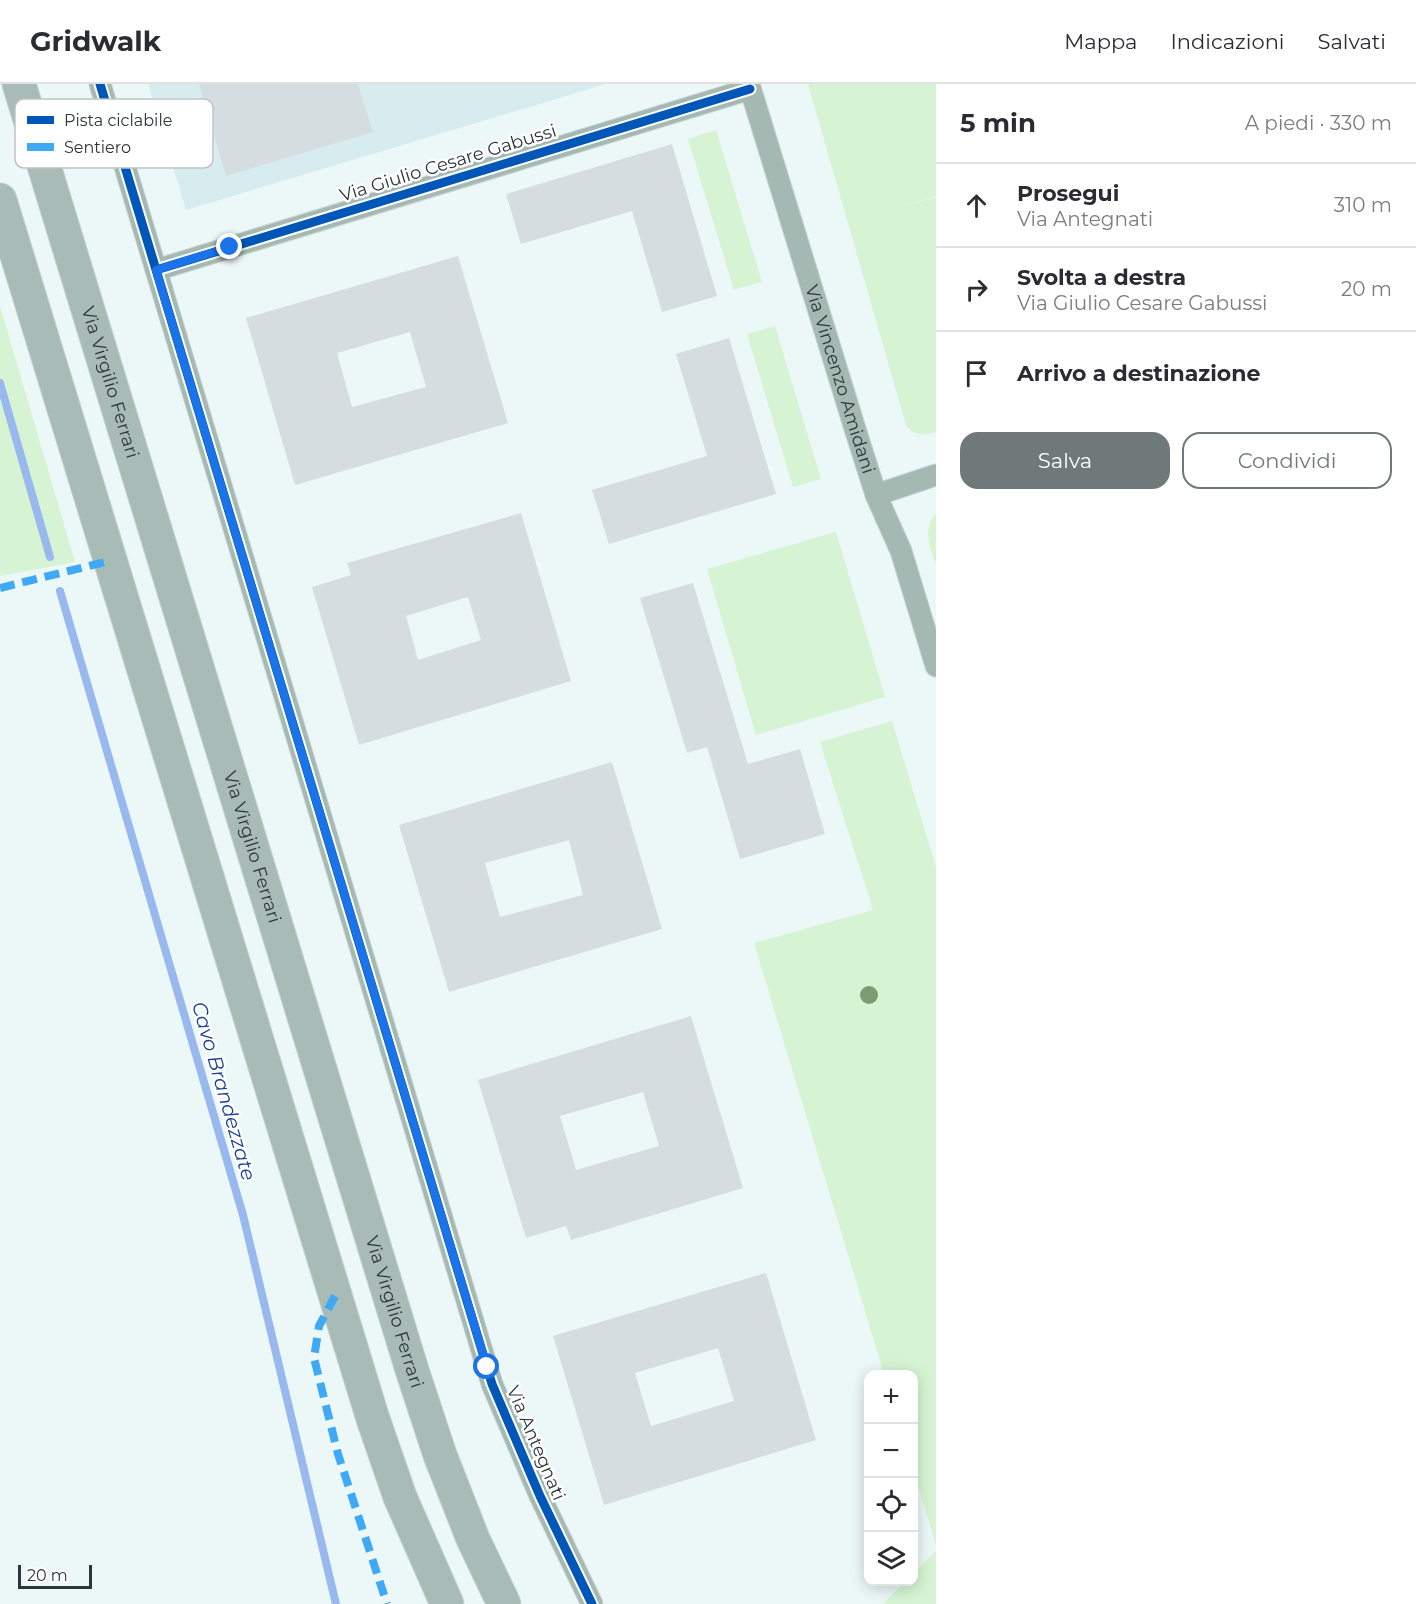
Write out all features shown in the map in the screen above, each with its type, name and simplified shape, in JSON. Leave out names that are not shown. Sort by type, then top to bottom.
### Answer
[{"type":"main road","name":"Via Virgilio Ferrari","points":[[19,84],[24,99]]},
{"type":"main road","name":"Via Virgilio Ferrari","points":[[45,168],[412,1370],[440,1455],[473,1539],[504,1604]]},
{"type":"main road","points":[[0,200],[373,1419],[400,1497],[447,1604]]},
{"type":"street","name":"Via Antegnati","points":[[100,84],[105,99]]},
{"type":"street","name":"Via Giulio Cesare Gabussi","points":[[156,270],[750,87]]},
{"type":"street","name":"Via Vincenzo Amidani","points":[[750,87],[876,495],[901,551],[936,666]]},
{"type":"street","name":"Via Antegnati","points":[[125,168],[492,1384],[540,1496],[592,1604]]},
{"type":"street","points":[[876,495],[936,475]]},
{"type":"shaded area","points":[[148,84],[606,84],[186,210],[173,168],[213,168],[213,99],[153,99]]},
{"type":"green space","points":[[808,84],[936,84],[936,196],[902,206],[936,197],[936,432],[920,434],[912,431],[906,425]]},
{"type":"green space","points":[[716,130],[762,282],[734,290],[688,139]]},
{"type":"green space","points":[[0,306],[75,562],[0,576]]},
{"type":"green space","points":[[775,326],[821,479],[793,487],[747,334]]},
{"type":"green space","points":[[936,513],[936,565],[928,532]]},
{"type":"green space","points":[[836,532],[885,697],[756,735],[707,569]]},
{"type":"green space","points":[[892,721],[936,867],[936,1546],[918,1485],[918,1370],[883,1370],[754,943],[873,910],[820,742]]},
{"type":"green space","points":[[936,1551],[936,1604],[883,1604],[901,1586],[918,1586],[918,1569]]},
{"type":"building","points":[[199,84],[358,84],[373,132],[226,176],[213,132],[213,99],[203,99]]},
{"type":"building","points":[[672,144],[717,296],[662,312],[632,211],[521,244],[506,194]]},
{"type":"building","points":[[458,256],[508,423],[295,485],[246,318]],"holes":[[[410,332],[426,387],[352,407],[337,353]]]},
{"type":"building","points":[[729,338],[776,494],[609,544],[592,490],[707,456],[676,354]]},
{"type":"building","points":[[521,513],[571,681],[359,745],[312,587],[351,575],[347,563]],"holes":[[[468,597],[481,640],[418,660],[406,616]]]},
{"type":"building","points":[[693,583],[748,764],[800,749],[825,834],[740,859],[707,747],[687,753],[640,598]]},
{"type":"building","points":[[612,762],[662,929],[449,992],[399,825]],"holes":[[[569,840],[583,895],[500,917],[485,863]]]},
{"type":"building","points":[[691,1016],[743,1188],[571,1240],[566,1226],[526,1238],[478,1080]],"holes":[[[643,1092],[659,1146],[576,1170],[560,1116]]]},
{"type":"building","points":[[766,1273],[816,1440],[604,1505],[553,1336]],"holes":[[[718,1348],[734,1401],[651,1426],[635,1373]]]},
{"type":"waterway","name":"Cavo Brandezzate","points":[[0,383],[50,557]]},
{"type":"waterway","name":"Cavo Brandezzate","points":[[60,591],[243,1215],[336,1604]]},
{"type":"marked path","points":[[0,588],[109,561]]},
{"type":"marked path","points":[[335,1296],[319,1326],[314,1358],[338,1454],[387,1604]]},
{"type":"cycle path","points":[[100,84],[105,99]]},
{"type":"cycle path","points":[[156,270],[750,89]]},
{"type":"cycle path","points":[[125,168],[492,1384],[540,1496],[592,1604]]},
{"type":"route","points":[[230,247],[156,270],[487,1367]]}]
